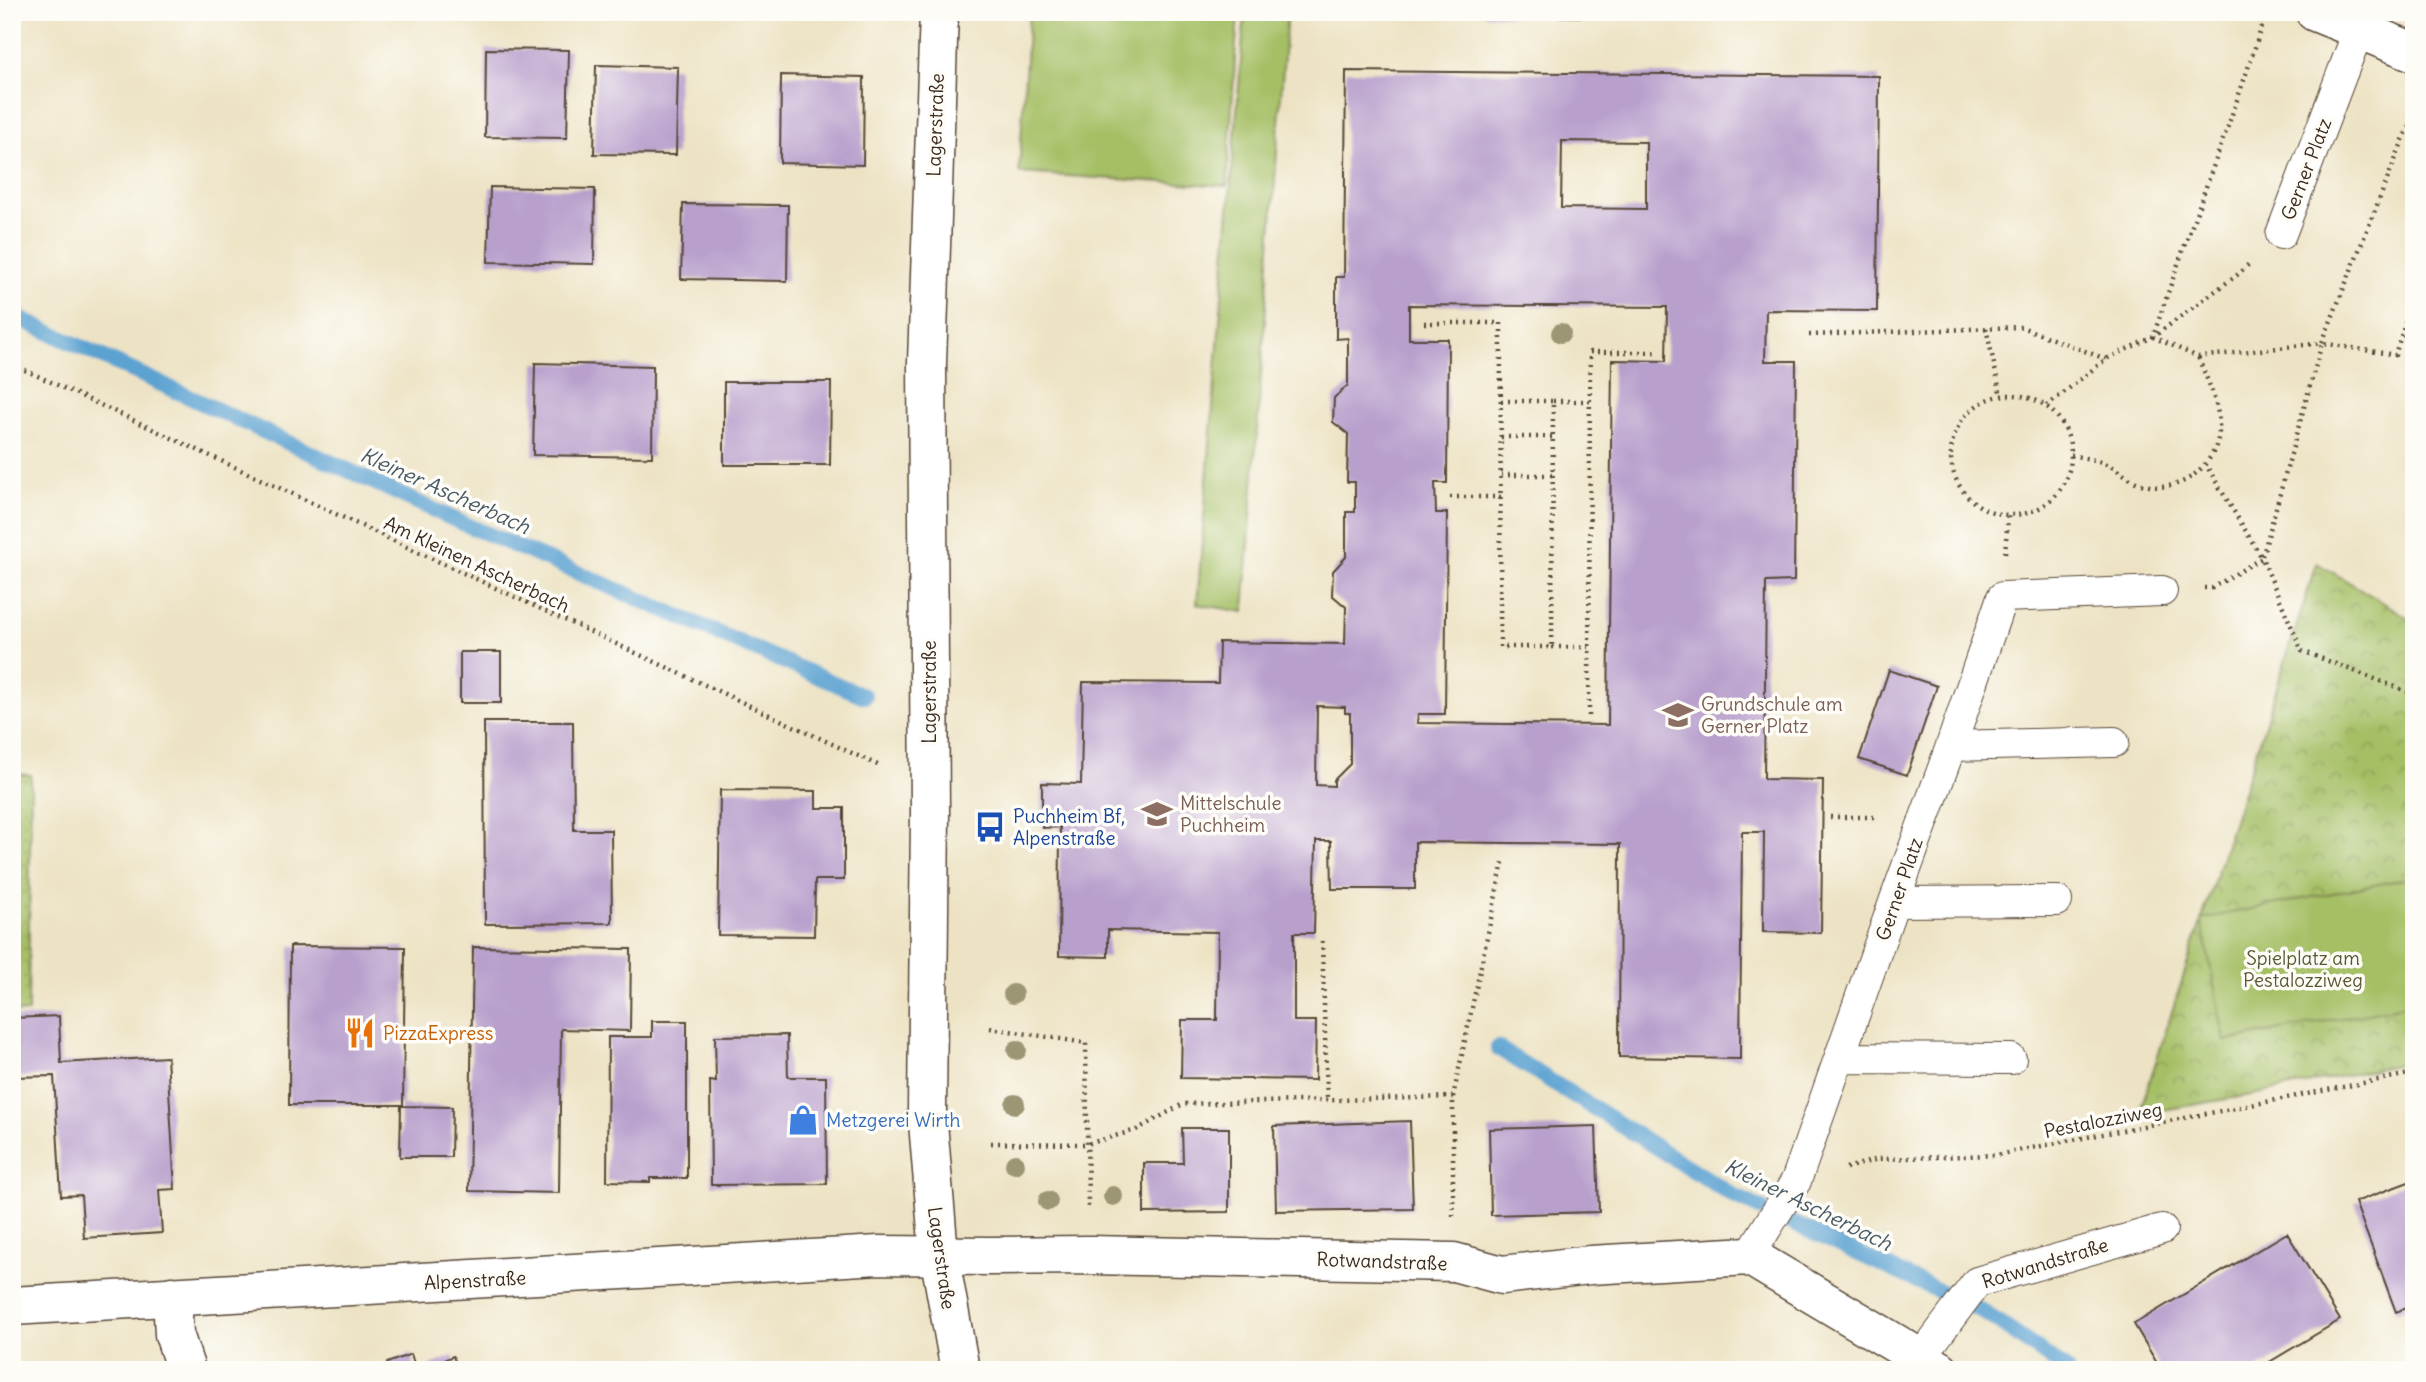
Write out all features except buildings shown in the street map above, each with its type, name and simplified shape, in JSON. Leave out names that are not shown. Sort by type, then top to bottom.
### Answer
[{"type":"street","name":"Lagerstraße","points":[[939,12],[927,363],[928,1111],[939,1254],[960,1370]]},
{"type":"street","points":[[2315,12],[2414,52]]},
{"type":"street","name":"Rotwandstraße","points":[[939,1254],[1454,1262],[1502,1275],[1590,1265],[1749,1256],[1934,1352]]},
{"type":"street","name":"Alpenstraße","points":[[12,1306],[879,1255],[939,1254]]},
{"type":"street","points":[[172,1296],[174,1334],[186,1370]]},
{"type":"lane","name":"Gerner Platz","points":[[2281,234],[2359,29]]},
{"type":"lane","name":"Gerner Platz","points":[[1749,1256],[1796,1181],[2002,597],[2162,591]]},
{"type":"lane","points":[[1951,746],[2114,742]]},
{"type":"lane","points":[[1894,902],[2057,901]]},
{"type":"lane","points":[[1840,1058],[2011,1059]]},
{"type":"lane","name":"Rotwandstraße","points":[[1934,1352],[1977,1282],[2162,1229]]},
{"type":"path","points":[[2266,12],[2248,72],[2182,247],[2153,337],[2198,358],[2322,342],[2395,355],[2414,294]]},
{"type":"path","points":[[2162,591],[2212,588],[2262,558],[2322,342],[2405,135],[2414,120]]},
{"type":"path","name":"Gerner Platz","points":[[2047,406],[2106,359],[2153,337],[2237,275],[2281,234]]},
{"type":"path","points":[[1424,323],[1501,323],[1500,647],[1588,648]]},
{"type":"path","points":[[1809,335],[2021,327],[2106,359]]},
{"type":"path","points":[[1986,328],[2001,396]]},
{"type":"path","points":[[1589,716],[1590,352],[1659,352]]},
{"type":"path","points":[[2071,455],[2112,466],[2129,480],[2151,486],[2172,486],[2190,478],[2206,465],[2216,447],[2220,427],[2218,406],[2198,358]]},
{"type":"path","name":"Am Kleinen Ascherbach","points":[[12,364],[929,788]]},
{"type":"path","points":[[2008,394],[2028,397],[2047,406],[2061,420],[2069,437],[2071,455],[2068,475],[2059,492],[2045,505],[2027,514],[2008,516],[1988,511],[1970,500],[1958,484],[1952,465],[1951,444],[1959,425],[1971,409],[1988,398],[2001,396],[2008,394]]},
{"type":"path","points":[[1502,401],[1590,401]]},
{"type":"path","points":[[1552,401],[1552,647]]},
{"type":"path","points":[[1501,437],[1552,437]]},
{"type":"path","points":[[2206,465],[2262,558],[2302,651],[2414,694]]},
{"type":"path","points":[[1501,475],[1552,475]]},
{"type":"path","points":[[1450,497],[1501,497]]},
{"type":"path","points":[[1454,1262],[1453,1097],[1503,862]]},
{"type":"path","points":[[1322,941],[1327,1100]]},
{"type":"path","points":[[990,1028],[1086,1043],[1089,1255]]},
{"type":"path","name":"Pestalozziweg","points":[[1796,1181],[1878,1159],[1996,1155],[2414,1073]]},
{"type":"path","points":[[991,1143],[1087,1144],[1136,1130],[1183,1104],[1453,1097]]},
{"type":"green space","points":[[1029,12],[1238,12],[1227,186],[1019,173]]},
{"type":"green space","points":[[1245,12],[1287,12],[1244,612],[1197,604]]},
{"type":"green space","name":"Spielplatz am Pestalozziweg","points":[[2317,563],[2414,621],[2414,1061],[2257,1094],[2139,1114]]},
{"type":"green space","points":[[12,774],[31,775],[28,1012],[12,1013]]},
{"type":"green space","points":[[2414,877],[2414,1004],[2225,1041],[2201,919]]},
{"type":"waterway","name":"Kleiner Ascherbach","points":[[12,315],[462,523],[864,696]]},
{"type":"waterway","name":"Kleiner Ascherbach","points":[[1498,1048],[1734,1196],[1982,1311],[2067,1370]]},
{"type":"place","name":"Grundschule am Gerner Platz","points":[[1678,715]]},
{"type":"place","name":"Mittelschule Puchheim","points":[[1157,814]]},
{"type":"place","name":"Puchheim Bf, Alpenstraße","points":[[990,827]]},
{"type":"place","name":"PizzaExpress","points":[[360,1033]]},
{"type":"place","name":"Metzgerei Wirth","points":[[803,1120]]}]
